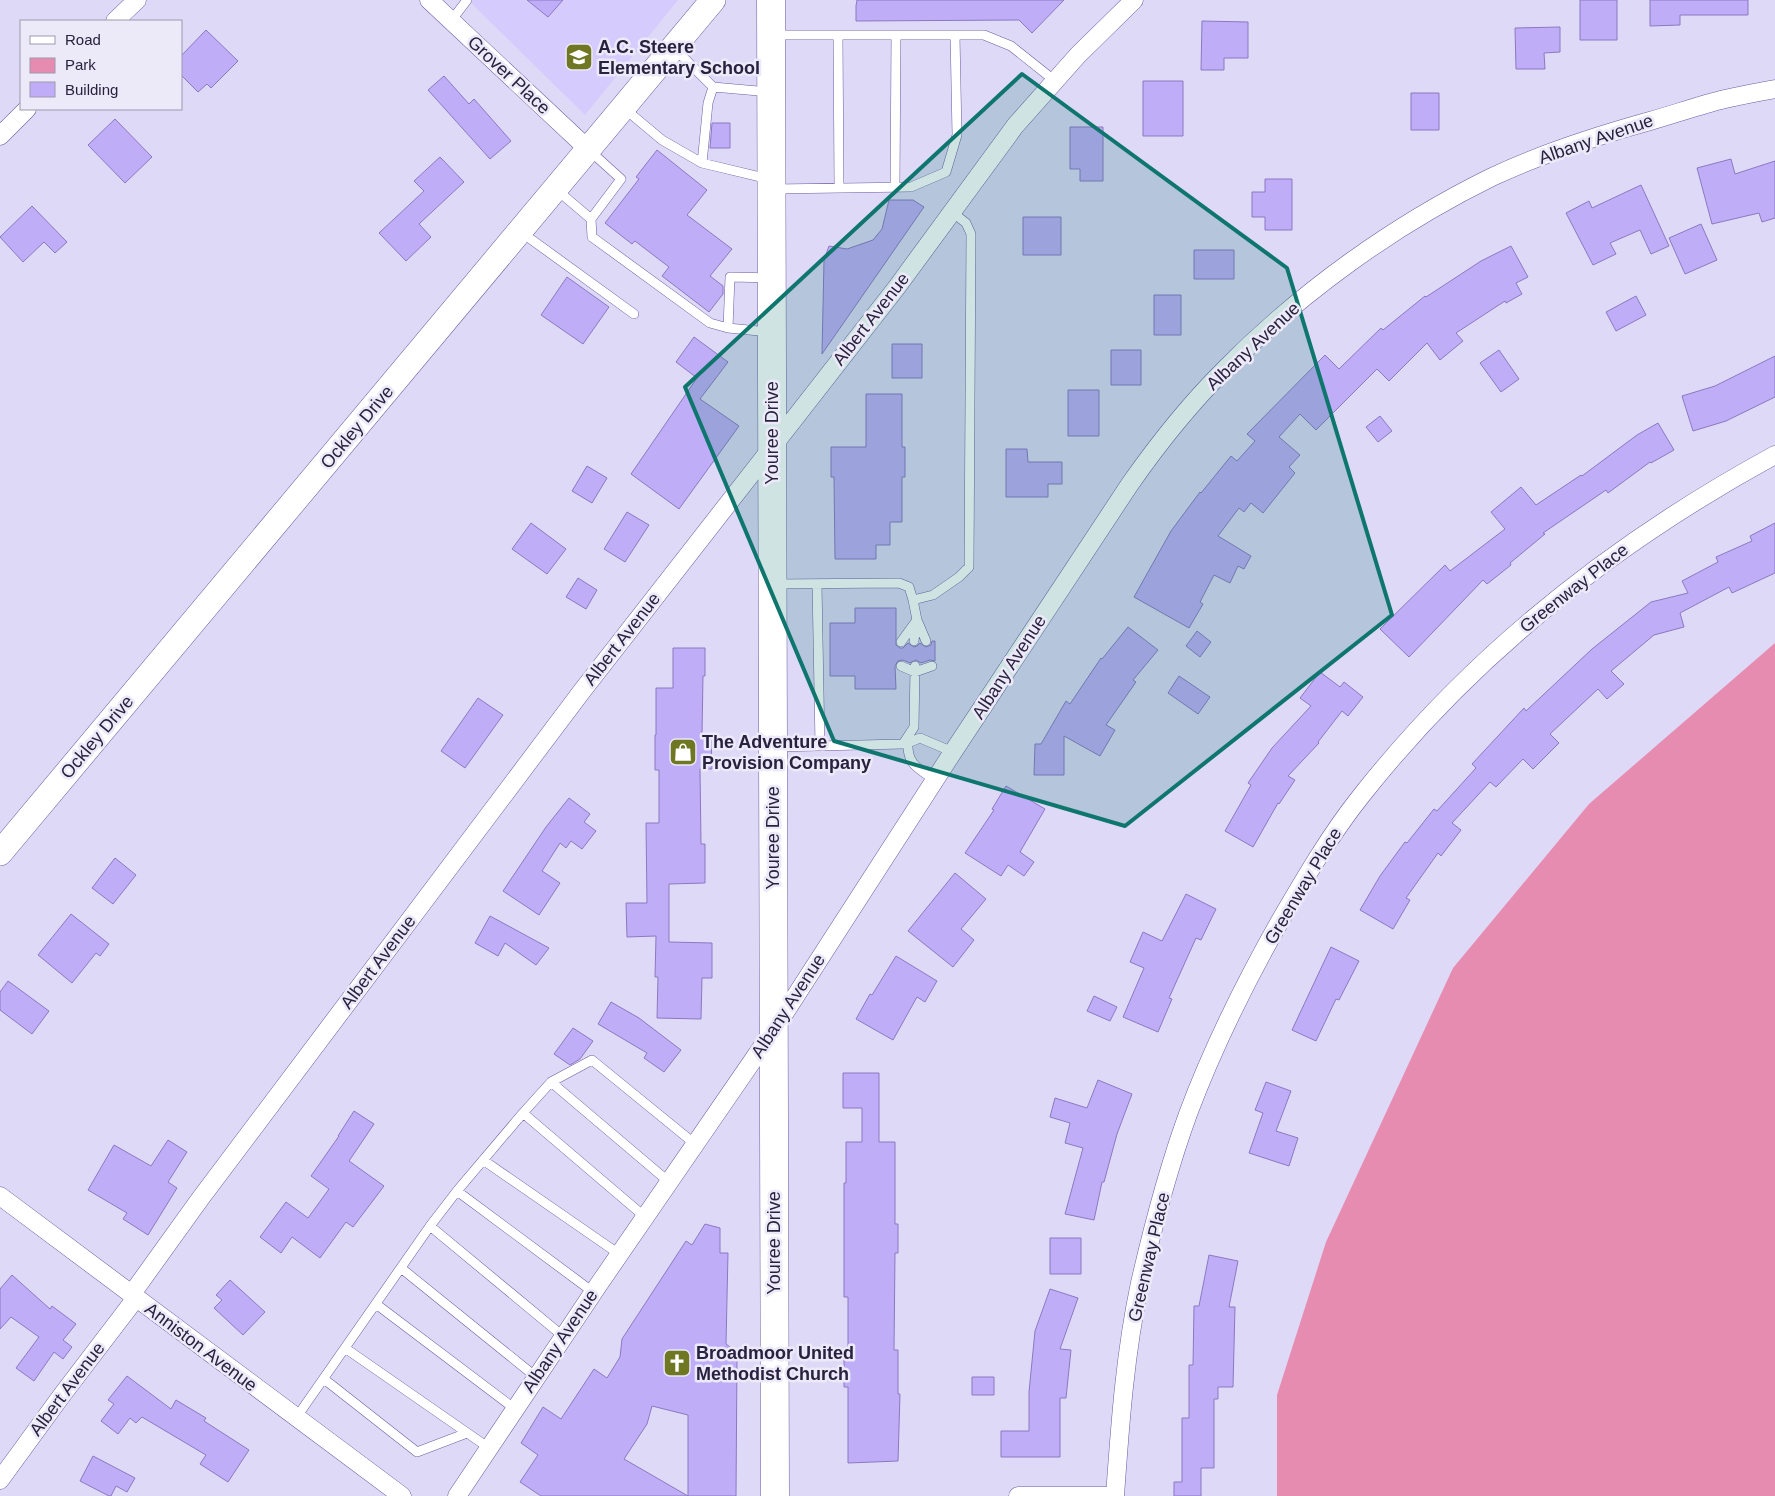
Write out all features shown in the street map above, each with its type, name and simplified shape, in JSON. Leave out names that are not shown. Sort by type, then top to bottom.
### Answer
[{"type":"main road","name":"Youree Drive","points":[[771,0],[775,1496]]},
{"type":"street","points":[[116,20],[136,0]]},
{"type":"street","name":"Grover Place","points":[[429,0],[589,150]]},
{"type":"street","name":"Ockley Drive","points":[[0,853],[713,0]]},
{"type":"street","name":"Albert Avenue","points":[[0,1480],[134,1296],[200,1199],[570,707],[772,445],[897,287],[1015,126],[1078,55],[1134,0]]},
{"type":"street","name":"Albany Avenue","points":[[458,1496],[619,1254],[773,1031],[953,752],[1130,484],[1151,454],[1225,369],[1276,322],[1343,268],[1413,221],[1494,177],[1580,141],[1726,99],[1775,89]]},
{"type":"street","points":[[0,136],[27,110]]},
{"type":"street","name":"Greenway Place","points":[[1115,1496],[1121,1412],[1132,1327],[1152,1233],[1175,1152],[1189,1112],[1234,1006],[1312,865],[1361,796],[1401,748],[1508,640],[1572,587],[1633,541],[1705,494],[1775,455]]},
{"type":"street","name":"Anniston Avenue","points":[[0,1196],[402,1496]]},
{"type":"street","points":[[1018,1496],[1115,1496]]},
{"type":"lane","points":[[451,21],[463,2]]},
{"type":"lane","points":[[771,35],[984,35],[1011,46],[1055,81]]},
{"type":"lane","points":[[838,35],[839,188]]},
{"type":"lane","points":[[895,187],[896,35]]},
{"type":"lane","points":[[623,108],[662,140],[702,163],[772,185],[839,188],[911,187],[946,172],[957,135],[955,35]]},
{"type":"lane","points":[[674,48],[713,87],[772,92]]},
{"type":"lane","points":[[702,163],[708,103],[713,87]]},
{"type":"lane","points":[[589,150],[621,179],[591,219],[592,237],[710,323],[728,328],[772,332]]},
{"type":"lane","points":[[556,189],[591,219]]},
{"type":"lane","points":[[913,600],[932,596],[959,577],[969,567],[971,234],[966,223],[952,212]]},
{"type":"lane","points":[[520,232],[634,314]]},
{"type":"lane","points":[[728,328],[730,277],[772,278]]},
{"type":"lane","points":[[772,584],[900,583],[909,587],[917,620],[929,641]]},
{"type":"lane","points":[[818,584],[820,746]]},
{"type":"lane","points":[[914,641],[917,620]]},
{"type":"lane","points":[[901,642],[917,620]]},
{"type":"lane","points":[[901,666],[915,669],[929,666]]},
{"type":"lane","points":[[915,669],[914,727],[906,744],[908,757],[912,763],[935,780]]},
{"type":"lane","points":[[772,747],[906,744],[920,738],[953,752]]},
{"type":"lane","points":[[296,1418],[430,1226],[482,1160],[551,1082],[592,1060],[695,1144]]},
{"type":"lane","points":[[551,1082],[669,1182]]},
{"type":"lane","points":[[523,1113],[645,1217]]},
{"type":"lane","points":[[482,1160],[619,1254]]},
{"type":"lane","points":[[457,1191],[594,1292]]},
{"type":"lane","points":[[430,1226],[564,1337]]},
{"type":"lane","points":[[401,1268],[536,1377]]},
{"type":"lane","points":[[376,1304],[515,1409]]},
{"type":"lane","points":[[345,1348],[490,1448]]},
{"type":"lane","points":[[324,1379],[417,1452],[467,1432]]},
{"type":"highlighted area","points":[[1022,74],[1287,268],[1392,615],[1125,826],[834,741],[685,387]]},
{"type":"shaded area","name":"A.C. Steere Elementary School","points":[[468,0],[678,0],[585,115]]},
{"type":"green space","points":[[1775,643],[1775,1496],[1277,1496],[1277,1395],[1326,1242],[1453,968],[1589,804]]},
{"type":"building","points":[[527,0],[563,0],[548,17]]},
{"type":"building","points":[[857,0],[1064,0],[1032,33],[1019,20],[856,21]]},
{"type":"building","points":[[1580,0],[1617,0],[1617,40],[1580,40]]},
{"type":"building","points":[[1650,0],[1748,0],[1748,15],[1680,15],[1680,25],[1650,26]]},
{"type":"building","points":[[1202,21],[1248,22],[1248,58],[1224,58],[1224,70],[1201,70]]},
{"type":"building","points":[[1560,27],[1560,52],[1544,53],[1545,69],[1516,69],[1515,28]]},
{"type":"building","points":[[206,30],[238,61],[211,88],[207,84],[198,92],[182,76],[182,55]]},
{"type":"building","points":[[444,76],[469,104],[474,99],[511,141],[490,159],[428,90]]},
{"type":"building","points":[[1143,81],[1183,81],[1183,136],[1143,136]]},
{"type":"building","points":[[1411,93],[1439,93],[1439,130],[1411,130]]},
{"type":"building","points":[[115,119],[152,157],[125,183],[88,145]]},
{"type":"building","points":[[712,123],[730,123],[730,148],[710,148]]},
{"type":"building","points":[[1070,127],[1103,127],[1103,181],[1080,181],[1080,169],[1070,169]]},
{"type":"building","points":[[657,150],[707,190],[687,215],[732,249],[710,276],[723,286],[723,294],[709,312],[662,276],[669,267],[635,241],[632,244],[605,223],[639,179],[636,177]]},
{"type":"building","points":[[440,157],[464,182],[419,224],[431,237],[406,261],[379,233],[424,191],[414,181]]},
{"type":"building","points":[[1731,159],[1735,174],[1775,161],[1775,218],[1762,222],[1759,213],[1712,224],[1697,168]]},
{"type":"building","points":[[1265,179],[1292,179],[1292,230],[1265,230],[1265,217],[1252,217],[1252,192],[1265,192]]},
{"type":"building","points":[[1641,185],[1669,246],[1651,254],[1640,230],[1610,243],[1616,254],[1593,265],[1566,213],[1589,201],[1592,208]]},
{"type":"building","points":[[889,200],[913,200],[924,207],[822,354],[824,260],[829,246],[847,249],[873,240],[882,229]]},
{"type":"building","points":[[32,206],[67,242],[55,253],[44,242],[23,262],[0,237]]},
{"type":"building","points":[[1023,217],[1061,217],[1061,255],[1023,255]]},
{"type":"building","points":[[1701,224],[1717,260],[1685,274],[1669,238]]},
{"type":"building","points":[[1511,246],[1528,277],[1516,283],[1522,294],[1506,303],[1505,301],[1456,333],[1463,341],[1440,360],[1427,343],[1389,381],[1377,369],[1316,430],[1300,414],[1279,437],[1300,455],[1289,467],[1295,473],[1263,513],[1251,503],[1244,512],[1239,508],[1218,536],[1251,556],[1244,569],[1238,566],[1230,583],[1214,575],[1200,602],[1203,604],[1189,628],[1134,597],[1171,531],[1200,492],[1231,456],[1237,461],[1255,441],[1247,434],[1325,355],[1339,369],[1381,328],[1383,330],[1425,296],[1481,261]]},
{"type":"building","points":[[1194,250],[1234,250],[1234,279],[1194,279]]},
{"type":"building","points":[[567,277],[609,307],[583,344],[541,315]]},
{"type":"building","points":[[1154,295],[1181,295],[1181,335],[1154,335]]},
{"type":"building","points":[[1636,296],[1646,315],[1616,331],[1606,312]]},
{"type":"building","points":[[694,337],[728,362],[700,399],[739,426],[679,509],[631,474],[697,378],[676,362]]},
{"type":"building","points":[[892,344],[922,344],[922,378],[892,378]]},
{"type":"building","points":[[1111,350],[1141,350],[1141,385],[1111,385]]},
{"type":"building","points":[[1499,350],[1519,379],[1501,392],[1480,363]]},
{"type":"building","points":[[1775,356],[1775,397],[1726,421],[1693,431],[1682,396],[1715,386]]},
{"type":"building","points":[[1068,390],[1099,390],[1099,436],[1068,436]]},
{"type":"building","points":[[866,394],[902,394],[902,447],[905,447],[905,477],[902,477],[902,522],[890,522],[890,545],[876,545],[876,559],[835,559],[834,477],[831,477],[831,447],[866,447]]},
{"type":"building","points":[[1380,416],[1392,431],[1378,442],[1366,427]]},
{"type":"building","points":[[1658,423],[1674,450],[1650,462],[1608,493],[1606,490],[1543,533],[1545,534],[1487,584],[1483,580],[1409,657],[1380,629],[1445,565],[1450,571],[1505,529],[1491,512],[1521,487],[1536,505],[1582,476],[1637,435]]},
{"type":"building","points":[[1006,449],[1027,449],[1028,462],[1062,462],[1062,484],[1048,484],[1048,497],[1006,497]]},
{"type":"building","points":[[587,466],[607,478],[592,503],[572,491]]},
{"type":"building","points":[[627,512],[649,525],[625,562],[604,549]]},
{"type":"building","points":[[531,523],[566,549],[547,574],[512,549]]},
{"type":"building","points":[[1775,523],[1775,573],[1732,593],[1729,587],[1680,613],[1684,627],[1654,635],[1611,671],[1624,684],[1607,699],[1598,689],[1550,734],[1559,743],[1533,769],[1523,759],[1496,787],[1490,782],[1452,823],[1461,830],[1441,856],[1438,853],[1406,898],[1410,900],[1393,929],[1360,910],[1380,876],[1405,842],[1407,843],[1434,809],[1437,811],[1476,768],[1472,764],[1524,708],[1526,711],[1592,649],[1651,602],[1688,593],[1682,581],[1718,562],[1716,557],[1752,541],[1750,536]]},
{"type":"building","points":[[578,578],[597,590],[586,609],[566,597]]},
{"type":"building","points":[[855,608],[896,608],[896,645],[903,648],[908,643],[914,647],[920,643],[926,647],[931,645],[932,641],[935,641],[935,661],[930,660],[921,663],[916,660],[910,663],[903,660],[898,661],[895,666],[896,689],[855,689],[855,676],[830,676],[830,623],[855,623]]},
{"type":"building","points":[[1128,627],[1158,650],[1133,680],[1136,682],[1106,725],[1115,730],[1100,756],[1064,736],[1064,775],[1034,775],[1035,744],[1041,744],[1066,701],[1070,704],[1101,658]]},
{"type":"building","points":[[1197,631],[1211,642],[1200,657],[1186,646]]},
{"type":"building","points":[[673,648],[705,648],[702,734],[711,734],[712,769],[700,769],[701,844],[705,844],[705,883],[669,884],[669,942],[712,943],[712,978],[702,978],[701,1019],[657,1018],[656,936],[627,937],[626,903],[647,903],[646,823],[659,823],[659,770],[655,770],[656,688],[673,688]]},
{"type":"building","points":[[1320,672],[1340,687],[1344,682],[1363,697],[1348,716],[1342,711],[1319,743],[1288,776],[1295,780],[1278,803],[1253,847],[1225,831],[1251,785],[1248,783],[1272,748],[1311,706],[1300,698]]},
{"type":"building","points":[[1179,676],[1210,697],[1198,714],[1168,693]]},
{"type":"building","points":[[478,698],[503,715],[465,768],[441,751]]},
{"type":"building","points":[[1006,786],[1045,809],[1020,852],[1034,862],[1024,876],[1008,865],[1001,876],[965,853],[994,810],[992,809]]},
{"type":"building","points":[[569,798],[590,814],[584,822],[596,831],[582,849],[571,841],[566,848],[560,843],[542,871],[560,883],[539,915],[503,891],[546,827]]},
{"type":"building","points":[[115,858],[136,875],[113,904],[92,888]]},
{"type":"building","points":[[955,873],[986,899],[961,929],[974,940],[953,967],[908,931]]},
{"type":"building","points":[[1186,894],[1216,909],[1201,940],[1196,938],[1169,998],[1172,999],[1158,1032],[1123,1017],[1144,968],[1130,962],[1143,932],[1162,941]]},
{"type":"building","points":[[71,914],[109,944],[100,956],[96,953],[72,983],[38,955]]},
{"type":"building","points":[[490,916],[549,948],[536,965],[505,943],[498,956],[475,943]]},
{"type":"building","points":[[1331,947],[1359,961],[1339,1000],[1336,999],[1316,1041],[1292,1030]]},
{"type":"building","points":[[896,956],[937,981],[925,1002],[917,997],[893,1040],[856,1019],[870,994],[872,995]]},
{"type":"building","points":[[8,981],[49,1011],[32,1034],[0,1010],[0,992]]},
{"type":"building","points":[[1094,996],[1117,1007],[1110,1021],[1087,1011]]},
{"type":"building","points":[[611,1002],[639,1018],[681,1050],[664,1072],[644,1058],[647,1053],[598,1024]]},
{"type":"building","points":[[573,1028],[593,1041],[580,1059],[570,1065],[554,1054]]},
{"type":"building","points":[[843,1073],[879,1073],[879,1142],[895,1142],[895,1224],[898,1224],[898,1253],[895,1253],[894,1350],[898,1350],[898,1394],[900,1394],[898,1461],[848,1463],[848,1387],[844,1387],[844,1350],[848,1350],[848,1297],[844,1297],[844,1183],[846,1183],[846,1142],[862,1142],[862,1108],[843,1108]]},
{"type":"building","points":[[1098,1080],[1132,1094],[1117,1134],[1104,1182],[1102,1182],[1094,1220],[1065,1214],[1083,1148],[1065,1143],[1070,1123],[1050,1117],[1055,1098],[1087,1108]]},
{"type":"building","points":[[1266,1082],[1291,1091],[1276,1131],[1298,1138],[1289,1166],[1249,1153],[1263,1113],[1255,1110]]},
{"type":"building","points":[[354,1111],[374,1124],[349,1161],[384,1186],[353,1227],[346,1222],[320,1258],[292,1237],[281,1253],[260,1237],[286,1202],[308,1218],[329,1189],[311,1176]]},
{"type":"building","points":[[168,1140],[187,1152],[168,1182],[177,1188],[148,1235],[123,1219],[127,1213],[88,1190],[114,1145],[151,1166]]},
{"type":"building","name":"Broadmoor United Methodist Church","points":[[705,1224],[720,1228],[720,1253],[728,1253],[726,1344],[734,1350],[737,1356],[736,1496],[541,1496],[520,1482],[538,1455],[521,1443],[543,1407],[561,1419],[594,1369],[607,1378],[620,1357],[622,1339],[686,1241],[692,1245]],"holes":[[[652,1406],[688,1415],[688,1496],[624,1459],[647,1424]]]},
{"type":"building","points":[[1050,1238],[1081,1238],[1081,1274],[1050,1274]]},
{"type":"building","points":[[1209,1255],[1238,1261],[1229,1307],[1235,1307],[1233,1387],[1218,1387],[1218,1399],[1214,1399],[1214,1468],[1201,1468],[1201,1496],[1174,1496],[1174,1482],[1182,1482],[1182,1418],[1189,1418],[1189,1365],[1193,1365],[1194,1306],[1199,1306]]},
{"type":"building","points":[[12,1275],[50,1309],[52,1306],[76,1324],[63,1340],[72,1347],[63,1359],[54,1352],[34,1381],[16,1368],[39,1337],[11,1317],[0,1329],[0,1289]]},
{"type":"building","points":[[230,1280],[265,1312],[243,1335],[214,1308],[222,1300],[216,1295]]},
{"type":"building","points":[[1050,1289],[1078,1298],[1060,1349],[1071,1350],[1066,1398],[1060,1398],[1060,1457],[1001,1457],[1001,1431],[1029,1431],[1029,1392],[1035,1331]]},
{"type":"building","points":[[127,1376],[171,1409],[176,1400],[206,1418],[204,1421],[249,1450],[228,1482],[200,1464],[206,1455],[142,1417],[136,1423],[130,1418],[118,1434],[101,1421],[114,1404],[108,1400]]},
{"type":"building","points":[[972,1377],[994,1377],[994,1395],[972,1395]]},
{"type":"building","points":[[93,1456],[135,1478],[127,1492],[116,1486],[111,1496],[109,1496],[80,1481]]},
{"type":"place","name":"A.C. Steere Elementary School","points":[[579,57]]},
{"type":"place","name":"The Adventure Provision Company","points":[[683,752]]},
{"type":"place","name":"Broadmoor United Methodist Church","points":[[677,1363]]}]
